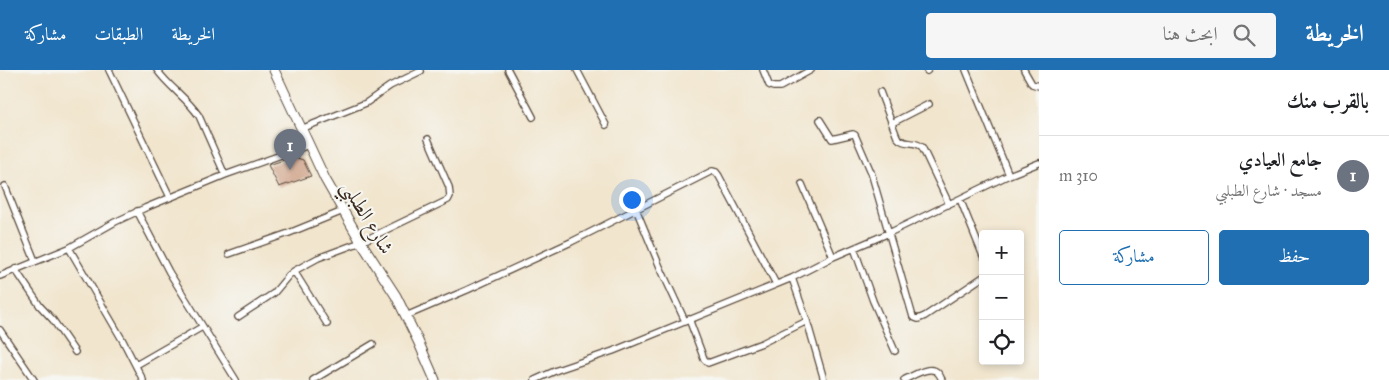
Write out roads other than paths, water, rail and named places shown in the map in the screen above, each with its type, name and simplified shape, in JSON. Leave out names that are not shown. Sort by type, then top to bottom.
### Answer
[{"type":"street","points":[[110,70],[170,197]]},
{"type":"street","points":[[157,70],[164,80],[194,108],[225,176]]},
{"type":"street","name":"شارع الطبلبي","points":[[274,70],[324,179],[361,242],[396,296],[435,380]]},
{"type":"street","points":[[508,70],[533,117]]},
{"type":"street","points":[[576,70],[606,124]]},
{"type":"street","points":[[763,70],[769,85],[776,88],[811,70]]},
{"type":"street","points":[[966,70],[1008,175]]},
{"type":"street","points":[[1024,70],[1032,84],[1039,86]]},
{"type":"street","points":[[301,129],[366,103],[390,86],[421,71]]},
{"type":"street","points":[[880,92],[900,141],[918,144],[922,147],[949,204]]},
{"type":"street","points":[[892,123],[929,104]]},
{"type":"street","points":[[820,120],[832,140],[855,135],[871,172],[911,314],[915,318],[925,316],[979,280]]},
{"type":"street","points":[[238,317],[274,293],[294,271],[318,258],[361,242],[448,200],[450,187],[428,139]]},
{"type":"street","points":[[0,276],[69,248],[114,222],[170,197],[309,145]]},
{"type":"street","points":[[535,380],[557,370],[613,351],[792,278],[1008,175],[1039,163]]},
{"type":"street","points":[[406,316],[467,290],[710,172],[716,172],[776,284]]},
{"type":"street","points":[[802,184],[834,257]]},
{"type":"street","points":[[5,186],[35,261]]},
{"type":"street","points":[[960,199],[979,246]]},
{"type":"street","points":[[636,209],[660,267],[704,359],[708,363],[762,343],[807,321]]},
{"type":"street","points":[[137,211],[169,272],[236,380]]},
{"type":"street","points":[[229,254],[289,234],[343,211]]},
{"type":"street","points":[[69,248],[143,380]]},
{"type":"street","points":[[854,248],[873,300],[895,351]]},
{"type":"street","points":[[15,270],[75,352]]},
{"type":"street","points":[[294,271],[327,324]]},
{"type":"street","points":[[792,278],[824,380]]},
{"type":"street","points":[[136,365],[202,327]]},
{"type":"street","points":[[0,331],[34,380]]},
{"type":"street","points":[[313,380],[373,344]]},
{"type":"street","points":[[904,380],[925,370],[938,372],[942,380]]},
{"type":"place","name":"جامع العيادي","points":[[290,170]]}]
